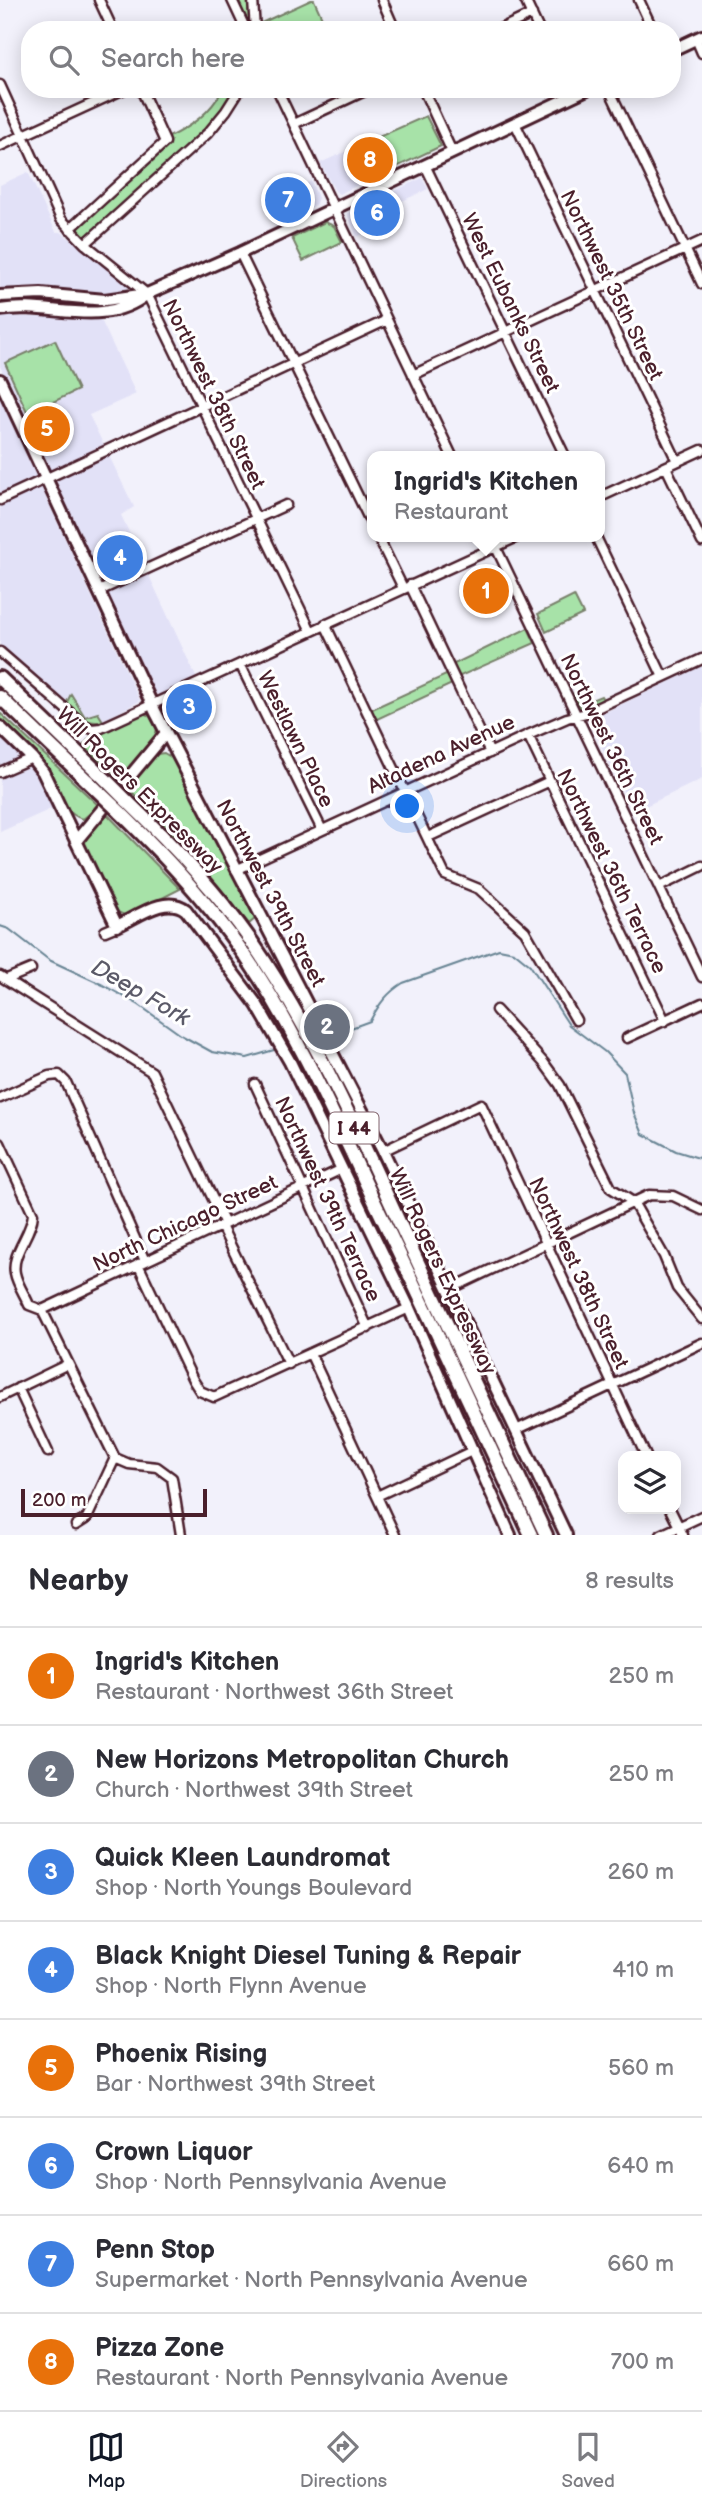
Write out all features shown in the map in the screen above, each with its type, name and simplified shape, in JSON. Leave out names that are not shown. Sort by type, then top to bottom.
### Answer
[{"type":"highway","name":"Will Rogers Expressway","points":[[0,678],[101,785]]},
{"type":"highway","name":"Will Rogers Expressway","points":[[0,697],[124,807],[177,849],[252,943],[288,1000],[367,1153],[546,1535]]},
{"type":"highway","name":"Will Rogers Expressway","points":[[124,807],[205,902],[240,949],[279,1012],[370,1193],[531,1535]]},
{"type":"highway","points":[[503,1475],[521,1535]]},
{"type":"highway","points":[[525,1489],[553,1535]]},
{"type":"main road","points":[[681,46],[699,38]]},
{"type":"main road","points":[[0,296],[41,293],[105,300],[146,294],[240,253],[515,123],[560,98]]},
{"type":"main road","points":[[0,310],[31,308],[95,313],[135,303],[146,294]]},
{"type":"main road","name":"Northwest 39th Street","points":[[0,380],[151,704],[383,1151],[566,1535]]},
{"type":"main road","points":[[0,727],[43,772],[117,926],[167,903],[174,903],[186,910],[257,1005],[290,1062],[409,1308],[510,1535]]},
{"type":"main road","points":[[76,841],[166,733]]},
{"type":"main road","points":[[64,816],[78,823],[93,820]]},
{"type":"street","points":[[99,0],[109,21]]},
{"type":"street","points":[[232,0],[242,21]]},
{"type":"street","points":[[253,0],[254,21]]},
{"type":"street","points":[[382,0],[391,21]]},
{"type":"street","points":[[526,0],[536,21]]},
{"type":"street","points":[[639,0],[649,21]]},
{"type":"street","points":[[517,21],[532,14]]},
{"type":"street","points":[[699,38],[702,52]]},
{"type":"street","name":"Northwest 38th Street","points":[[0,85],[61,219],[85,244],[146,294],[311,631]]},
{"type":"street","points":[[0,146],[104,98]]},
{"type":"street","points":[[70,229],[165,142],[145,98]]},
{"type":"street","points":[[85,244],[208,133],[234,98]]},
{"type":"street","points":[[281,98],[450,451]]},
{"type":"street","points":[[294,124],[350,98]]},
{"type":"street","points":[[427,98],[452,152]]},
{"type":"street","points":[[613,98],[702,284]]},
{"type":"street","name":"Northwest 35th Street","points":[[515,123],[677,461]]},
{"type":"street","name":"West Eubanks Street","points":[[425,165],[563,451]]},
{"type":"street","points":[[413,375],[702,242]]},
{"type":"street","points":[[240,253],[367,514]]},
{"type":"street","points":[[0,500],[387,320]]},
{"type":"street","points":[[605,496],[702,450]]},
{"type":"street","points":[[666,467],[702,542]]},
{"type":"street","points":[[99,592],[286,505]]},
{"type":"street","points":[[381,542],[407,587],[490,753]]},
{"type":"street","name":"Northwest 36th Street","points":[[493,542],[702,977]]},
{"type":"street","points":[[0,652],[83,724],[96,729],[505,542]]},
{"type":"street","points":[[598,542],[663,677]]},
{"type":"street","points":[[325,624],[445,875],[479,889],[525,931],[576,1020]]},
{"type":"street","name":"Altadena Avenue","points":[[236,870],[528,735],[586,713],[702,659]]},
{"type":"street","name":"Westlawn Place","points":[[240,664],[322,830]]},
{"type":"street","name":"Northwest 36th Terrace","points":[[528,735],[665,1021]]},
{"type":"street","points":[[0,772],[32,758]]},
{"type":"street","points":[[428,837],[550,781]]},
{"type":"street","points":[[659,887],[702,866]]},
{"type":"street","points":[[105,931],[117,926]]},
{"type":"street","points":[[4,978],[31,969]]},
{"type":"street","points":[[4,978],[152,1072],[289,1364]]},
{"type":"street","points":[[627,1038],[702,1003]]},
{"type":"street","points":[[496,1010],[544,1063],[560,1085],[611,1188],[633,1202],[647,1224],[677,1288],[702,1319]]},
{"type":"street","points":[[0,1098],[49,1076],[59,1075],[66,1083],[192,1380],[200,1391],[214,1397],[409,1308]]},
{"type":"street","name":"Northwest 39th Terrace","points":[[255,1084],[368,1328]]},
{"type":"street","name":"Northwest 38th Street","points":[[383,1151],[481,1104],[644,1451]]},
{"type":"street","points":[[0,1143],[33,1214],[32,1226],[15,1261],[15,1274],[29,1305],[42,1310],[115,1458],[129,1464],[157,1467],[172,1478],[181,1535]]},
{"type":"street","name":"North Chicago Street","points":[[42,1310],[342,1168]]},
{"type":"street","points":[[450,1289],[649,1195],[673,1196],[702,1210]]},
{"type":"street","points":[[516,1430],[702,1343]]},
{"type":"street","points":[[311,1354],[394,1535]]},
{"type":"street","points":[[0,1396],[68,1364]]},
{"type":"street","points":[[18,1388],[48,1452]]},
{"type":"street","points":[[377,1496],[474,1450]]},
{"type":"street","points":[[76,1525],[87,1518],[115,1458]]},
{"type":"street","points":[[672,1514],[681,1531]]},
{"type":"street","points":[[661,1535],[681,1531],[702,1516]]},
{"type":"shaded area","points":[[374,139],[388,171],[339,194],[320,163]]},
{"type":"shaded area","points":[[28,172],[56,232],[61,232],[125,280],[127,292],[102,297],[18,288],[0,290],[0,185]]},
{"type":"shaded area","points":[[422,178],[428,189],[387,208],[393,221],[357,237],[347,213]]},
{"type":"shaded area","points":[[311,181],[318,198],[315,205],[280,222],[270,200]]},
{"type":"shaded area","points":[[0,316],[100,318],[136,394],[89,415],[134,507],[121,515],[197,679],[164,694],[153,694],[0,366]]},
{"type":"shaded area","points":[[0,398],[140,701],[98,723],[86,720],[0,646]]},
{"type":"shaded area","points":[[702,666],[702,779],[633,812],[589,720]]},
{"type":"shaded area","points":[[0,733],[19,751],[16,762],[0,769]]},
{"type":"shaded area","points":[[27,767],[35,768],[53,808],[0,832],[0,779]]},
{"type":"green space","points":[[235,0],[248,0],[251,21],[246,21]]},
{"type":"green space","points":[[311,0],[314,0],[323,20],[321,21],[266,21]]},
{"type":"green space","points":[[218,98],[231,98],[220,114],[84,239],[78,231],[80,226],[170,145],[167,138],[192,124]]},
{"type":"green space","points":[[426,116],[441,146],[388,171],[374,139]]},
{"type":"green space","points":[[325,222],[334,226],[342,242],[303,261],[292,238]]},
{"type":"green space","points":[[42,297],[127,301],[97,310],[0,306],[0,301]]},
{"type":"green space","points":[[55,340],[78,390],[28,414],[5,363]]},
{"type":"green space","points":[[574,596],[583,614],[546,632],[538,614]]},
{"type":"green space","points":[[528,628],[535,643],[458,677],[452,665]]},
{"type":"green space","points":[[448,674],[452,684],[375,720],[370,710]]},
{"type":"green space","points":[[581,689],[589,701],[601,696],[604,701],[586,709],[580,708],[573,694]]},
{"type":"green space","points":[[71,694],[85,717],[98,713],[103,721],[92,722],[74,711],[66,704]]},
{"type":"green space","points":[[0,713],[99,806],[83,819],[69,811],[41,761],[0,720]]},
{"type":"green space","points":[[143,713],[150,716],[157,729],[155,736],[120,779],[83,746],[92,735],[101,734]]},
{"type":"green space","points":[[164,753],[174,759],[256,918],[249,924],[185,846],[127,787],[157,754]]},
{"type":"green space","points":[[106,813],[180,889],[127,916],[115,911],[84,845]]},
{"type":"waterway","name":"Deep Fork","points":[[0,926],[9,929],[49,960],[139,1005],[181,1035],[212,1052],[247,1058],[274,1050]]},
{"type":"waterway","name":"Deep Fork","points":[[332,1035],[370,1021],[384,999],[403,983],[499,949],[514,952],[530,965],[569,1025],[605,1052],[625,1073],[634,1113],[643,1134],[676,1151],[702,1159]]},
{"type":"place","name":"Pizza Zone","points":[[370,160]]},
{"type":"place","name":"Penn Stop","points":[[288,200]]},
{"type":"place","name":"Crown Liquor","points":[[377,213]]},
{"type":"place","name":"Phoenix Rising","points":[[47,429]]},
{"type":"place","name":"Black Knight Diesel Tuning & Repair","points":[[120,558]]},
{"type":"place","name":"Ingrid's Kitchen","points":[[486,591]]},
{"type":"place","name":"Quick Kleen Laundromat","points":[[189,707]]},
{"type":"place","name":"New Horizons Metropolitan Church","points":[[327,1027]]}]
